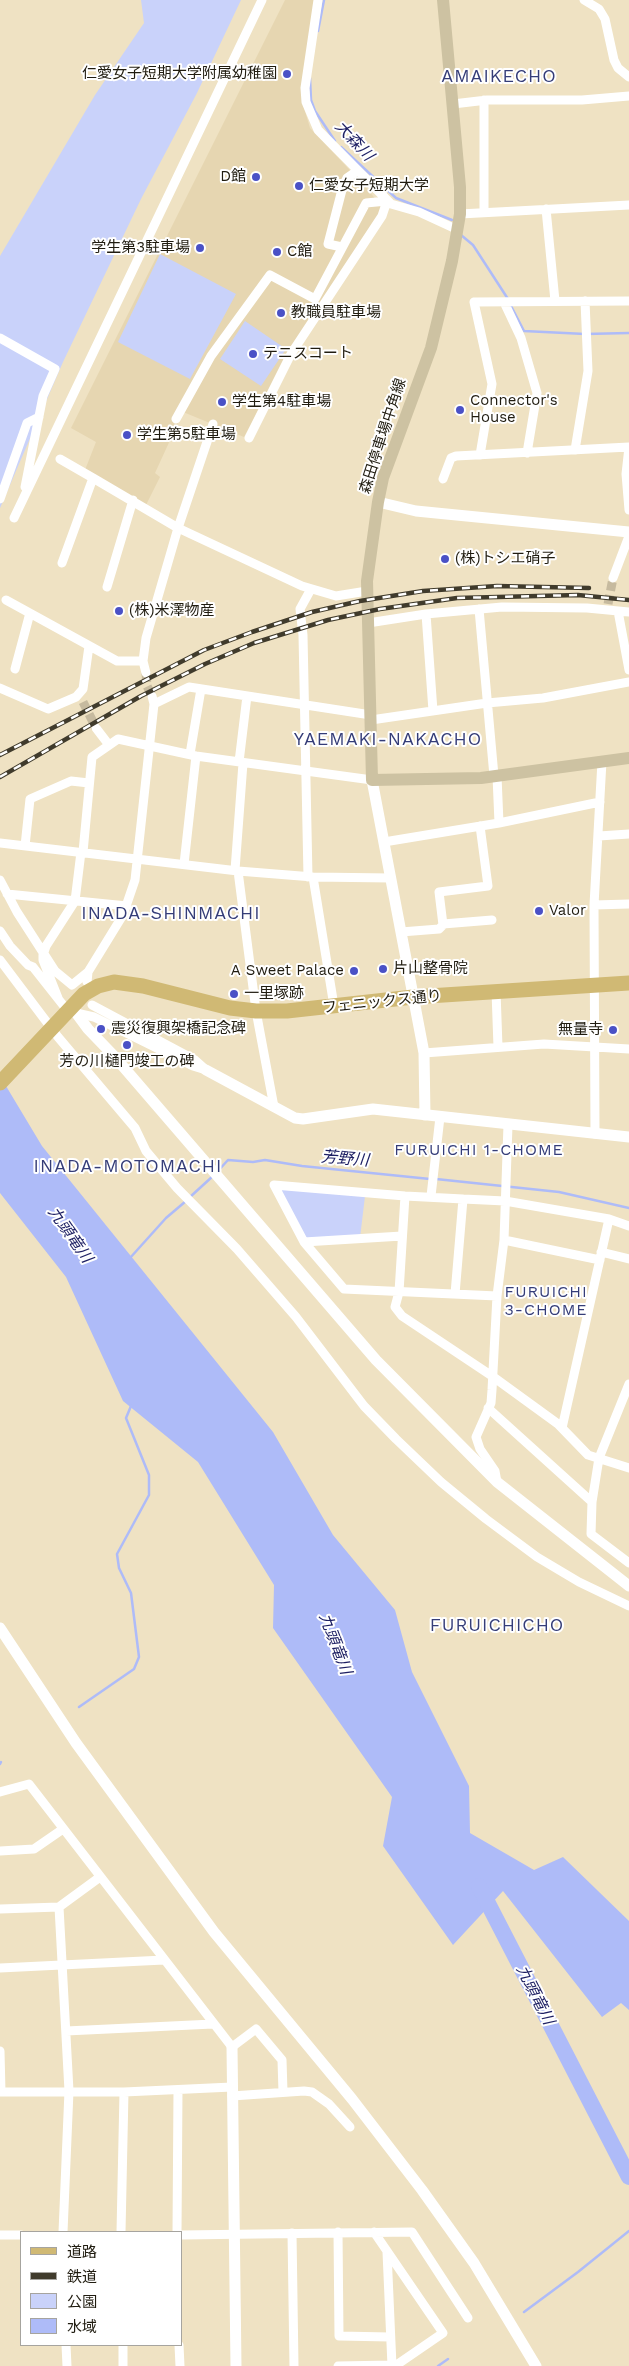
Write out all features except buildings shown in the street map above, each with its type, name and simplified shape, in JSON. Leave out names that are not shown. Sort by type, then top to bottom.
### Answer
[{"type":"main road","name":"森田停車場中角線","points":[[372,780],[367,591],[378,502],[383,478],[431,348],[460,214],[460,187],[442,0]]},
{"type":"main road","points":[[372,780],[495,776],[629,758]]},
{"type":"main road","name":"フェニックス通り","points":[[0,1083],[91,990],[108,983],[119,982],[143,986],[230,1008],[256,1011],[287,1011],[413,997],[629,983]]},
{"type":"street","points":[[14,518],[262,0]]},
{"type":"street","points":[[318,0],[306,73],[306,102],[318,130],[391,204],[435,218],[458,230]]},
{"type":"street","points":[[584,0],[599,9],[605,19],[614,60],[618,68],[628,76]]},
{"type":"street","points":[[452,104],[484,100],[582,100],[629,96]]},
{"type":"street","points":[[484,100],[484,212]]},
{"type":"street","points":[[342,247],[328,244],[340,205],[343,186],[348,178],[357,170]]},
{"type":"street","points":[[176,419],[211,356],[270,275],[315,299],[366,203],[388,201]]},
{"type":"street","points":[[249,438],[290,354],[382,216],[388,201]]},
{"type":"street","points":[[460,214],[629,205]]},
{"type":"street","points":[[546,209],[556,302]]},
{"type":"street","points":[[575,450],[588,371],[585,301]]},
{"type":"street","points":[[480,455],[492,384],[474,302],[629,301]]},
{"type":"street","points":[[507,302],[537,394],[527,452]]},
{"type":"street","points":[[0,338],[55,369],[43,396],[21,503]]},
{"type":"street","points":[[0,498],[27,423],[39,417]]},
{"type":"street","points":[[146,673],[143,660],[146,638],[178,528],[213,424]]},
{"type":"street","points":[[443,479],[451,458],[456,456],[629,447],[629,510]]},
{"type":"street","points":[[60,459],[178,528],[311,589],[336,596],[367,591]]},
{"type":"street","points":[[62,563],[93,478]]},
{"type":"street","points":[[108,587],[133,500]]},
{"type":"street","points":[[378,502],[416,511],[629,532]]},
{"type":"street","points":[[613,578],[629,536]]},
{"type":"street","points":[[311,589],[300,609],[303,635],[305,771],[310,877],[334,1006]]},
{"type":"street","points":[[6,600],[117,661],[143,660]]},
{"type":"street","points":[[368,624],[426,614],[479,608],[608,607],[618,611],[629,612]]},
{"type":"street","points":[[479,608],[499,823]]},
{"type":"street","points":[[618,611],[629,670]]},
{"type":"street","points":[[15,669],[30,613]]},
{"type":"street","points":[[426,614],[433,711]]},
{"type":"street","points":[[0,688],[48,709],[76,697],[81,698],[89,646]]},
{"type":"street","points":[[86,982],[88,972],[127,906],[135,880],[150,746],[153,700],[189,687],[304,705],[371,718],[487,703],[543,698],[629,682]]},
{"type":"street","points":[[184,864],[193,755],[201,689]]},
{"type":"street","points":[[247,696],[241,763],[237,871],[256,1011],[274,1106]]},
{"type":"street","points":[[96,728],[109,745]]},
{"type":"street","points":[[58,998],[43,960],[43,955],[46,946],[75,902],[92,756],[118,739],[241,763],[372,780],[424,1053],[425,1115]]},
{"type":"street","points":[[595,1134],[594,906],[602,762]]},
{"type":"street","points":[[26,846],[30,799],[71,781],[89,783]]},
{"type":"street","points":[[384,842],[499,823],[600,802]]},
{"type":"street","points":[[401,932],[439,929],[443,924],[439,892],[488,886],[480,826]]},
{"type":"street","points":[[598,836],[629,834]]},
{"type":"street","points":[[0,843],[237,871],[310,877],[391,878]]},
{"type":"street","points":[[0,880],[43,955],[55,971],[72,985],[88,972]]},
{"type":"street","points":[[7,894],[127,906]]},
{"type":"street","points":[[594,906],[629,904]]},
{"type":"street","points":[[443,924],[492,920]]},
{"type":"street","points":[[0,931],[10,946],[28,965],[33,967],[69,1011],[208,1165],[376,1360],[497,1482],[629,1586]]},
{"type":"street","points":[[0,960],[58,1037],[135,1128],[146,1151],[193,1206],[237,1249],[296,1317],[364,1406],[442,1482],[486,1519],[537,1557],[579,1582],[629,1606]]},
{"type":"street","points":[[496,991],[498,1047]]},
{"type":"street","points":[[92,1005],[195,1060],[206,1070]]},
{"type":"street","points":[[69,1011],[94,1017],[193,1066],[206,1070],[296,1118],[303,1119],[374,1109],[629,1137]]},
{"type":"street","points":[[424,1053],[544,1044],[629,1048]]},
{"type":"street","points":[[430,1196],[440,1117]]},
{"type":"street","points":[[497,1482],[495,1471],[477,1443],[476,1437],[488,1408],[492,1390],[497,1296],[504,1240],[508,1125]]},
{"type":"street","points":[[497,1296],[344,1289],[304,1242],[274,1184],[405,1196],[506,1201],[609,1219],[629,1226]]},
{"type":"street","points":[[405,1196],[398,1292],[395,1307],[402,1316],[492,1376],[562,1428],[588,1455],[629,1468]]},
{"type":"street","points":[[454,1294],[463,1199]]},
{"type":"street","points":[[562,1428],[609,1219]]},
{"type":"street","points":[[304,1242],[402,1236]]},
{"type":"street","points":[[504,1240],[629,1259]]},
{"type":"street","points":[[629,1384],[599,1458],[592,1502],[591,1534],[629,1563]]},
{"type":"street","points":[[488,1408],[592,1502]]},
{"type":"street","points":[[0,1628],[76,1743],[197,1909],[352,2099],[422,2190],[474,2262],[536,2366]]},
{"type":"street","points":[[0,1792],[29,1784],[232,2047],[236,2366]]},
{"type":"street","points":[[0,1851],[34,1849],[63,1829]]},
{"type":"street","points":[[0,1910],[59,1907],[100,1876]]},
{"type":"street","points":[[59,1907],[69,2091],[63,2231]]},
{"type":"street","points":[[0,1968],[164,1960]]},
{"type":"street","points":[[66,2031],[213,2024]]},
{"type":"street","points":[[232,2047],[256,2028],[282,2060],[283,2092]]},
{"type":"street","points":[[0,2051],[1,2092],[178,2090],[312,2092],[329,2104],[350,2127]]},
{"type":"street","points":[[177,2231],[178,2090]]},
{"type":"street","points":[[121,2231],[124,2092]]},
{"type":"street","points":[[338,2232],[339,2336],[390,2337]]},
{"type":"street","points":[[338,2366],[393,2366],[443,2333],[374,2232]]},
{"type":"street","points":[[182,2235],[412,2232],[468,2318]]},
{"type":"street","points":[[292,2233],[294,2366]]},
{"type":"street","points":[[0,2236],[20,2235]]},
{"type":"street","points":[[388,2252],[390,2337],[393,2366]]},
{"type":"street","points":[[66,2346],[67,2366]]},
{"type":"street","points":[[123,2346],[123,2366]]},
{"type":"street","points":[[179,2346],[180,2366]]},
{"type":"shaded area","points":[[285,0],[315,0],[302,101],[310,128],[365,186],[381,206],[381,211],[289,353],[244,437],[183,412],[155,473],[160,477],[146,505],[85,470],[96,442],[71,428]]},
{"type":"green space","points":[[141,0],[241,0],[197,93],[141,199],[63,362],[0,508],[0,256],[95,95],[144,23]]},
{"type":"green space","points":[[160,254],[236,294],[190,379],[118,342]]},
{"type":"green space","name":"テニスコート","points":[[245,321],[286,349],[261,386],[220,359]]},
{"type":"green space","points":[[276,1185],[365,1196],[360,1238],[304,1242]]},
{"type":"water","points":[[0,1076],[42,1146],[273,1432],[333,1535],[395,1610],[412,1672],[469,1786],[470,1833],[534,1870],[563,1857],[629,1921],[629,2010],[621,2003],[602,2017],[503,1891],[453,1945],[383,1846],[392,1797],[273,1628],[274,1585],[198,1462],[123,1401],[66,1277],[0,1193]]},
{"type":"waterway","name":"大森川","points":[[318,31],[324,0]]},
{"type":"waterway","name":"大森川","points":[[310,78],[311,100],[315,111],[335,141]]},
{"type":"waterway","name":"大森川","points":[[341,147],[396,198],[452,220]]},
{"type":"waterway","name":"大森川","points":[[461,235],[473,245],[508,299]]},
{"type":"waterway","name":"大森川","points":[[510,304],[524,331],[585,334],[629,333]]},
{"type":"waterway","name":"芳野川","points":[[217,1172],[228,1160],[253,1162],[265,1160],[302,1166],[430,1179]]},
{"type":"waterway","name":"芳野川","points":[[190,1197],[213,1176]]},
{"type":"waterway","name":"芳野川","points":[[436,1179],[559,1192],[629,1208]]},
{"type":"waterway","name":"芳野川","points":[[130,1258],[166,1218],[186,1201]]},
{"type":"waterway","points":[[79,1707],[134,1669],[139,1657],[131,1593],[119,1568],[117,1554],[149,1495],[149,1475],[126,1418],[131,1406]]},
{"type":"waterway","name":"九頭竜川","points":[[479,1886],[629,2177]]},
{"type":"waterway","points":[[524,2312],[629,2231]]},
{"type":"waterway","points":[[438,2366],[448,2359]]},
{"type":"tunnel","points":[[608,604],[613,578]]},
{"type":"tunnel","points":[[146,673],[147,686],[152,696]]},
{"type":"tunnel","points":[[83,702],[96,728]]},
{"type":"railway","points":[[0,755],[204,650],[312,612],[360,601],[423,591],[497,586],[589,588]]},
{"type":"railway","points":[[0,777],[141,696],[205,664],[254,643],[328,620],[380,609],[457,598],[578,595],[629,600]]},
{"type":"place","name":"仁愛女子短期大学附属幼稚園","points":[[287,74]]},
{"type":"place","name":"D館","points":[[256,177]]},
{"type":"place","name":"仁愛女子短期大学","points":[[299,186]]},
{"type":"place","name":"学生第3駐車場","points":[[200,248]]},
{"type":"place","name":"C館","points":[[277,252]]},
{"type":"place","name":"教職員駐車場","points":[[281,313]]},
{"type":"place","name":"テニスコート","points":[[253,354]]},
{"type":"place","name":"学生第4駐車場","points":[[222,402]]},
{"type":"place","name":"Connector's House","points":[[460,410]]},
{"type":"place","name":"学生第5駐車場","points":[[127,435]]},
{"type":"place","name":"(株)トシエ硝子","points":[[445,559]]},
{"type":"place","name":"(株)米澤物産","points":[[119,611]]},
{"type":"place","name":"Valor","points":[[539,911]]},
{"type":"place","name":"片山整骨院","points":[[383,969]]},
{"type":"place","name":"A Sweet Palace","points":[[354,971]]},
{"type":"place","name":"一里塚跡","points":[[234,994]]},
{"type":"place","name":"震災復興架橋記念碑","points":[[101,1029]]},
{"type":"place","name":"無量寺","points":[[613,1030]]},
{"type":"place","name":"芳の川樋門竣工の碑","points":[[127,1045]]},
{"type":"district","name":"AMAIKECHO","points":[[499,77]]},
{"type":"district","name":"YAEMAKI-NAKACHO","points":[[388,740]]},
{"type":"district","name":"INADA-SHINMACHI","points":[[171,914]]},
{"type":"district","name":"FURUICHI 1-CHOME","points":[[479,1150]]},
{"type":"district","name":"INADA-MOTOMACHI","points":[[128,1167]]},
{"type":"district","name":"FURUICHI 3-CHOME","points":[[546,1301]]},
{"type":"district","name":"FURUICHICHO","points":[[497,1626]]}]
